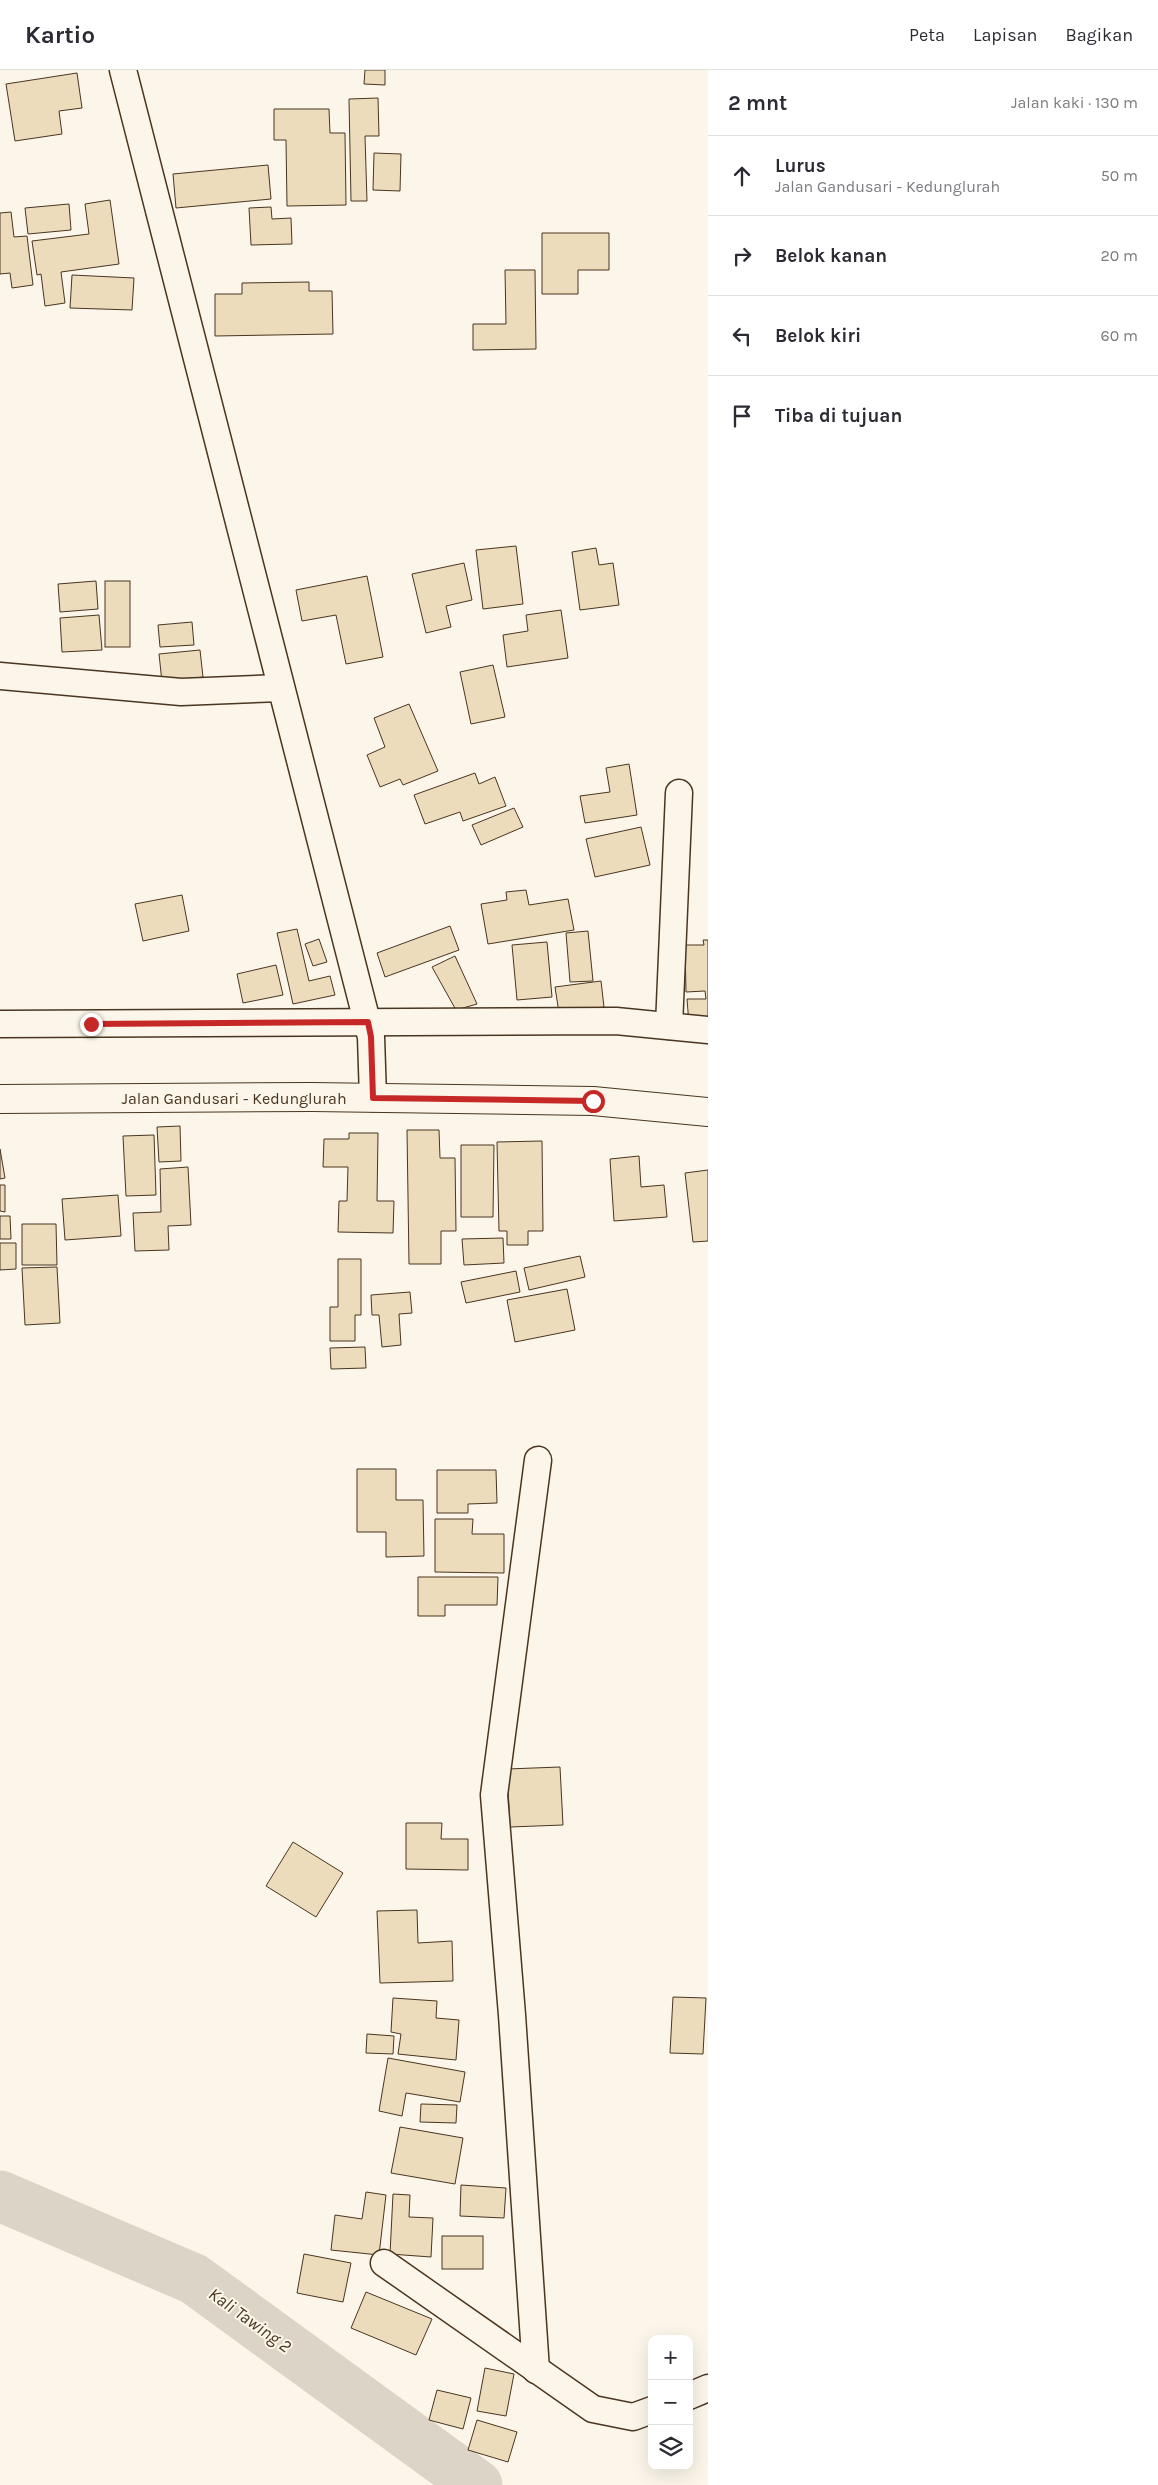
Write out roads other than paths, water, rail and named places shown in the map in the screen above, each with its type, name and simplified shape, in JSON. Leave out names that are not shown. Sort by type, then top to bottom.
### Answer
[{"type":"street","points":[[123,70],[369,1030],[373,1098]]},
{"type":"street","points":[[0,676],[181,692],[281,688]]},
{"type":"street","points":[[669,1026],[679,793]]},
{"type":"street","points":[[0,1024],[369,1030],[616,1021],[708,1030]]},
{"type":"street","name":"Jalan Gandusari - Kedunglurah","points":[[0,1099],[373,1098],[593,1101],[708,1112]]},
{"type":"street","points":[[536,2370],[512,2015],[494,1795],[538,1460]]},
{"type":"street","points":[[384,2263],[593,2409],[633,2417],[648,2411]]},
{"type":"street","points":[[693,2394],[708,2388]]},
{"type":"waterway","name":"Kali Tawing 2","points":[[0,2196],[194,2279],[477,2485]]}]
